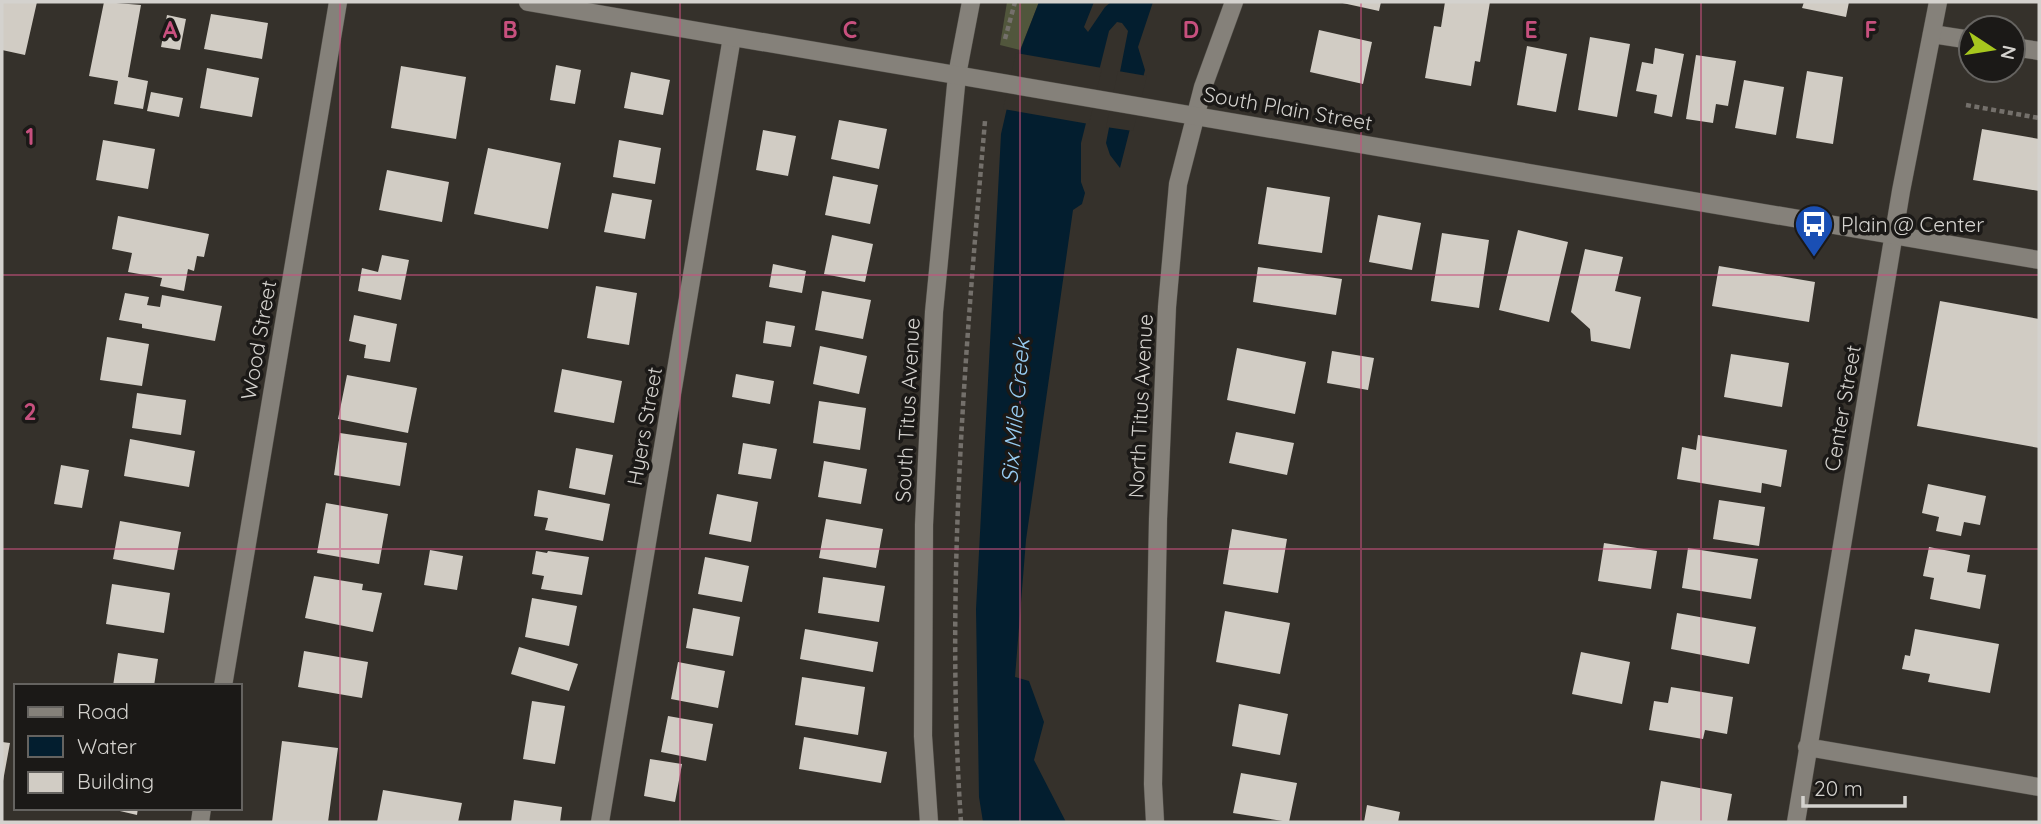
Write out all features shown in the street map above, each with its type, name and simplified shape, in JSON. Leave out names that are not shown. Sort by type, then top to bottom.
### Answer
[{"type":"street","name":"Wood Street","points":[[223,684],[338,2]]},
{"type":"street","name":"South Plain Street","points":[[528,2],[2039,260]]},
{"type":"street","name":"South Titus Avenue","points":[[929,822],[923,736],[925,525],[934,312],[957,75],[971,2]]},
{"type":"street","name":"North Titus Avenue","points":[[1155,822],[1153,784],[1157,533],[1167,307],[1178,184],[1203,87],[1234,2]]},
{"type":"street","name":"Center Street","points":[[1796,822],[1894,235],[1938,2]]},
{"type":"street","points":[[1932,34],[1957,38]]},
{"type":"street","name":"Hyers Street","points":[[600,822],[732,37]]},
{"type":"street","points":[[1807,747],[2039,787]]},
{"type":"path","points":[[1005,39],[1015,2]]},
{"type":"path","points":[[1966,105],[2039,118]]},
{"type":"path","points":[[961,822],[955,739],[954,611],[964,366],[985,121]]},
{"type":"green space","points":[[1007,2],[1039,2],[1020,50],[1000,45]]},
{"type":"water","name":"Six Mile Creek","points":[[1039,2],[1094,2],[1084,27],[1088,32],[1111,2],[1153,2],[1138,47],[1145,70],[1120,168],[1110,155],[1106,143],[1128,31],[1122,23],[1117,22],[1109,31],[1081,143],[1081,182],[1085,193],[1082,204],[1073,210],[1026,540],[1015,677],[1029,681],[1044,722],[1034,760],[1066,822],[983,822],[979,797],[976,609],[1001,134],[1020,51]]},
{"type":"pier","points":[[1016,53],[1102,68],[1089,124],[1003,109]]},
{"type":"pier","points":[[1118,71],[1147,76],[1133,131],[1106,127]]},
{"type":"building","points":[[2,2],[37,2],[25,55],[2,50]]},
{"type":"building","points":[[104,2],[141,5],[128,77],[148,81],[143,109],[114,104],[118,81],[89,76]]},
{"type":"building","points":[[1338,2],[1381,2],[1379,11]]},
{"type":"building","points":[[1445,2],[1490,2],[1480,62],[1475,61],[1471,86],[1425,78],[1434,26],[1441,27]]},
{"type":"building","points":[[1804,2],[1849,2],[1846,17],[1802,8]]},
{"type":"building","points":[[211,14],[268,23],[262,59],[204,49]]},
{"type":"building","points":[[167,15],[186,19],[180,50],[161,47]]},
{"type":"building","points":[[1319,30],[1372,42],[1363,84],[1310,72]]},
{"type":"building","points":[[1590,37],[1630,44],[1617,117],[1578,110]]},
{"type":"building","points":[[1527,46],[1567,54],[1556,112],[1517,105]]},
{"type":"building","points":[[1655,48],[1684,54],[1672,117],[1654,113],[1657,95],[1636,91],[1642,62],[1653,64]]},
{"type":"building","points":[[1696,55],[1736,61],[1728,106],[1716,104],[1713,123],[1686,119]]},
{"type":"building","points":[[556,65],[581,70],[575,104],[550,100]]},
{"type":"building","points":[[401,66],[466,77],[456,139],[391,128]]},
{"type":"building","points":[[207,68],[259,78],[252,117],[200,108]]},
{"type":"building","points":[[1807,71],[1843,77],[1833,144],[1796,138]]},
{"type":"building","points":[[631,72],[670,80],[663,115],[624,108]]},
{"type":"building","points":[[1744,80],[1784,87],[1776,135],[1735,128]]},
{"type":"building","points":[[151,92],[183,98],[179,117],[147,111]]},
{"type":"building","points":[[839,120],[887,129],[879,169],[831,159]]},
{"type":"building","points":[[1982,129],[2039,139],[2039,191],[1973,180]]},
{"type":"building","points":[[763,130],[796,136],[788,176],[756,170]]},
{"type":"building","points":[[103,140],[155,149],[148,189],[96,180]]},
{"type":"building","points":[[619,140],[661,148],[655,184],[613,177]]},
{"type":"building","points":[[488,148],[561,163],[548,229],[474,214]]},
{"type":"building","points":[[387,170],[449,182],[442,222],[379,210]]},
{"type":"building","points":[[833,176],[878,185],[870,224],[825,215]]},
{"type":"building","points":[[1267,187],[1330,197],[1322,253],[1258,244]]},
{"type":"building","points":[[612,193],[652,200],[645,239],[604,232]]},
{"type":"building","points":[[1378,215],[1421,223],[1412,270],[1369,262]]},
{"type":"building","points":[[118,216],[209,234],[204,257],[197,256],[194,271],[188,269],[184,291],[160,286],[162,278],[128,272],[132,253],[112,249]]},
{"type":"building","points":[[1518,230],[1568,242],[1549,322],[1499,310]]},
{"type":"building","points":[[1442,233],[1489,240],[1479,308],[1431,301]]},
{"type":"building","points":[[832,235],[873,244],[865,282],[824,274]]},
{"type":"building","points":[[1585,249],[1623,257],[1615,291],[1641,297],[1630,349],[1591,341],[1590,329],[1571,312]]},
{"type":"building","points":[[382,255],[409,260],[401,300],[358,291],[362,268],[378,272]]},
{"type":"building","points":[[773,264],[806,271],[802,293],[769,287]]},
{"type":"building","points":[[1719,266],[1815,282],[1809,322],[1712,306]]},
{"type":"building","points":[[1258,267],[1342,279],[1336,315],[1253,302]]},
{"type":"building","points":[[596,286],[637,293],[629,345],[587,338]]},
{"type":"building","points":[[822,291],[871,300],[863,339],[815,330]]},
{"type":"building","points":[[125,293],[149,297],[147,305],[160,307],[162,295],[222,306],[215,341],[142,328],[142,324],[119,320]]},
{"type":"building","points":[[1940,301],[2039,319],[2039,448],[1917,426]]},
{"type":"building","points":[[354,315],[397,324],[390,362],[364,358],[366,345],[349,341]]},
{"type":"building","points":[[766,321],[795,326],[791,347],[763,343]]},
{"type":"building","points":[[107,337],[149,344],[142,386],[100,380]]},
{"type":"building","points":[[820,346],[867,356],[859,394],[813,384]]},
{"type":"building","points":[[1237,348],[1306,362],[1295,414],[1227,400]]},
{"type":"building","points":[[1332,351],[1374,358],[1368,390],[1327,383]]},
{"type":"building","points":[[1731,354],[1789,363],[1782,407],[1724,397]]},
{"type":"building","points":[[562,369],[622,381],[614,423],[554,412]]},
{"type":"building","points":[[736,374],[774,381],[770,404],[732,397]]},
{"type":"building","points":[[347,375],[417,388],[408,433],[338,419]]},
{"type":"building","points":[[137,393],[186,400],[181,435],[132,428]]},
{"type":"building","points":[[819,401],[866,408],[860,450],[813,443]]},
{"type":"building","points":[[1236,432],[1294,443],[1287,475],[1229,463]]},
{"type":"building","points":[[340,433],[407,443],[400,486],[334,475]]},
{"type":"building","points":[[1698,435],[1787,450],[1781,487],[1762,483],[1761,493],[1677,479],[1682,447],[1696,450]]},
{"type":"building","points":[[130,439],[195,451],[189,487],[124,476]]},
{"type":"building","points":[[743,443],[777,449],[771,479],[738,474]]},
{"type":"building","points":[[576,448],[613,455],[605,495],[569,488]]},
{"type":"building","points":[[824,461],[867,469],[861,504],[818,497]]},
{"type":"building","points":[[61,465],[89,470],[82,508],[54,504]]},
{"type":"building","points":[[1928,484],[1986,496],[1980,525],[1964,522],[1961,536],[1936,531],[1939,517],[1922,513]]},
{"type":"building","points":[[538,490],[610,504],[603,541],[545,530],[548,518],[534,516]]},
{"type":"building","points":[[717,494],[758,502],[751,542],[709,534]]},
{"type":"building","points":[[1719,500],[1765,507],[1759,546],[1713,539]]},
{"type":"building","points":[[326,503],[388,514],[379,564],[317,553]]},
{"type":"building","points":[[826,519],[883,529],[876,568],[819,558]]},
{"type":"building","points":[[120,521],[181,532],[174,570],[113,559]]},
{"type":"building","points":[[1232,529],[1287,539],[1278,593],[1223,584]]},
{"type":"building","points":[[1604,543],[1657,551],[1651,589],[1598,581]]},
{"type":"building","points":[[1929,547],[1970,555],[1967,572],[1986,575],[1980,609],[1930,599],[1934,578],[1923,576]]},
{"type":"building","points":[[1688,548],[1758,559],[1751,599],[1682,588]]},
{"type":"building","points":[[430,550],[463,556],[457,590],[424,585]]},
{"type":"building","points":[[536,551],[589,557],[582,595],[541,589],[544,576],[532,574]]},
{"type":"building","points":[[705,557],[749,566],[742,602],[698,594]]},
{"type":"building","points":[[314,576],[363,584],[362,590],[382,593],[373,632],[305,618]]},
{"type":"building","points":[[823,577],[885,586],[879,622],[818,613]]},
{"type":"building","points":[[112,584],[170,593],[164,633],[106,624]]},
{"type":"building","points":[[532,598],[577,606],[569,646],[525,637]]},
{"type":"building","points":[[693,608],[740,617],[733,656],[686,648]]},
{"type":"building","points":[[1225,611],[1290,623],[1280,674],[1216,662]]},
{"type":"building","points":[[1677,613],[1756,627],[1749,664],[1671,649]]},
{"type":"building","points":[[805,629],[878,642],[873,672],[800,659]]},
{"type":"building","points":[[1915,629],[1999,644],[1990,693],[1928,682],[1930,674],[1902,669],[1905,655],[1910,656]]},
{"type":"building","points":[[519,647],[578,664],[569,691],[511,674]]},
{"type":"building","points":[[304,651],[368,662],[362,698],[298,687]]},
{"type":"building","points":[[1581,652],[1630,662],[1622,704],[1572,694]]},
{"type":"building","points":[[118,653],[158,659],[154,684],[113,684]]},
{"type":"building","points":[[678,662],[725,671],[718,708],[671,699]]},
{"type":"building","points":[[802,677],[865,687],[858,735],[795,725]]},
{"type":"building","points":[[1671,687],[1733,697],[1727,734],[1705,730],[1703,739],[1649,730],[1654,701],[1668,703]]},
{"type":"building","points":[[532,701],[565,706],[555,764],[523,759]]},
{"type":"building","points":[[1239,704],[1288,714],[1280,755],[1232,746]]},
{"type":"building","points":[[668,716],[713,724],[706,761],[661,752]]},
{"type":"building","points":[[804,737],[887,752],[881,783],[799,769]]},
{"type":"building","points":[[282,741],[338,748],[328,822],[272,822]]},
{"type":"building","points":[[2,742],[10,743],[3,781],[2,781]]},
{"type":"building","points":[[650,759],[682,764],[675,802],[644,796]]},
{"type":"building","points":[[1241,773],[1297,783],[1289,822],[1233,813]]},
{"type":"building","points":[[1661,781],[1732,794],[1727,822],[1654,822]]},
{"type":"building","points":[[383,790],[462,803],[458,822],[377,822]]},
{"type":"building","points":[[514,800],[562,807],[560,822],[511,822]]},
{"type":"building","points":[[1367,805],[1400,812],[1398,822],[1364,822]]},
{"type":"building","points":[[116,810],[138,810],[137,815]]},
{"type":"place","name":"Plain @ Center","points":[[1814,258]]}]
